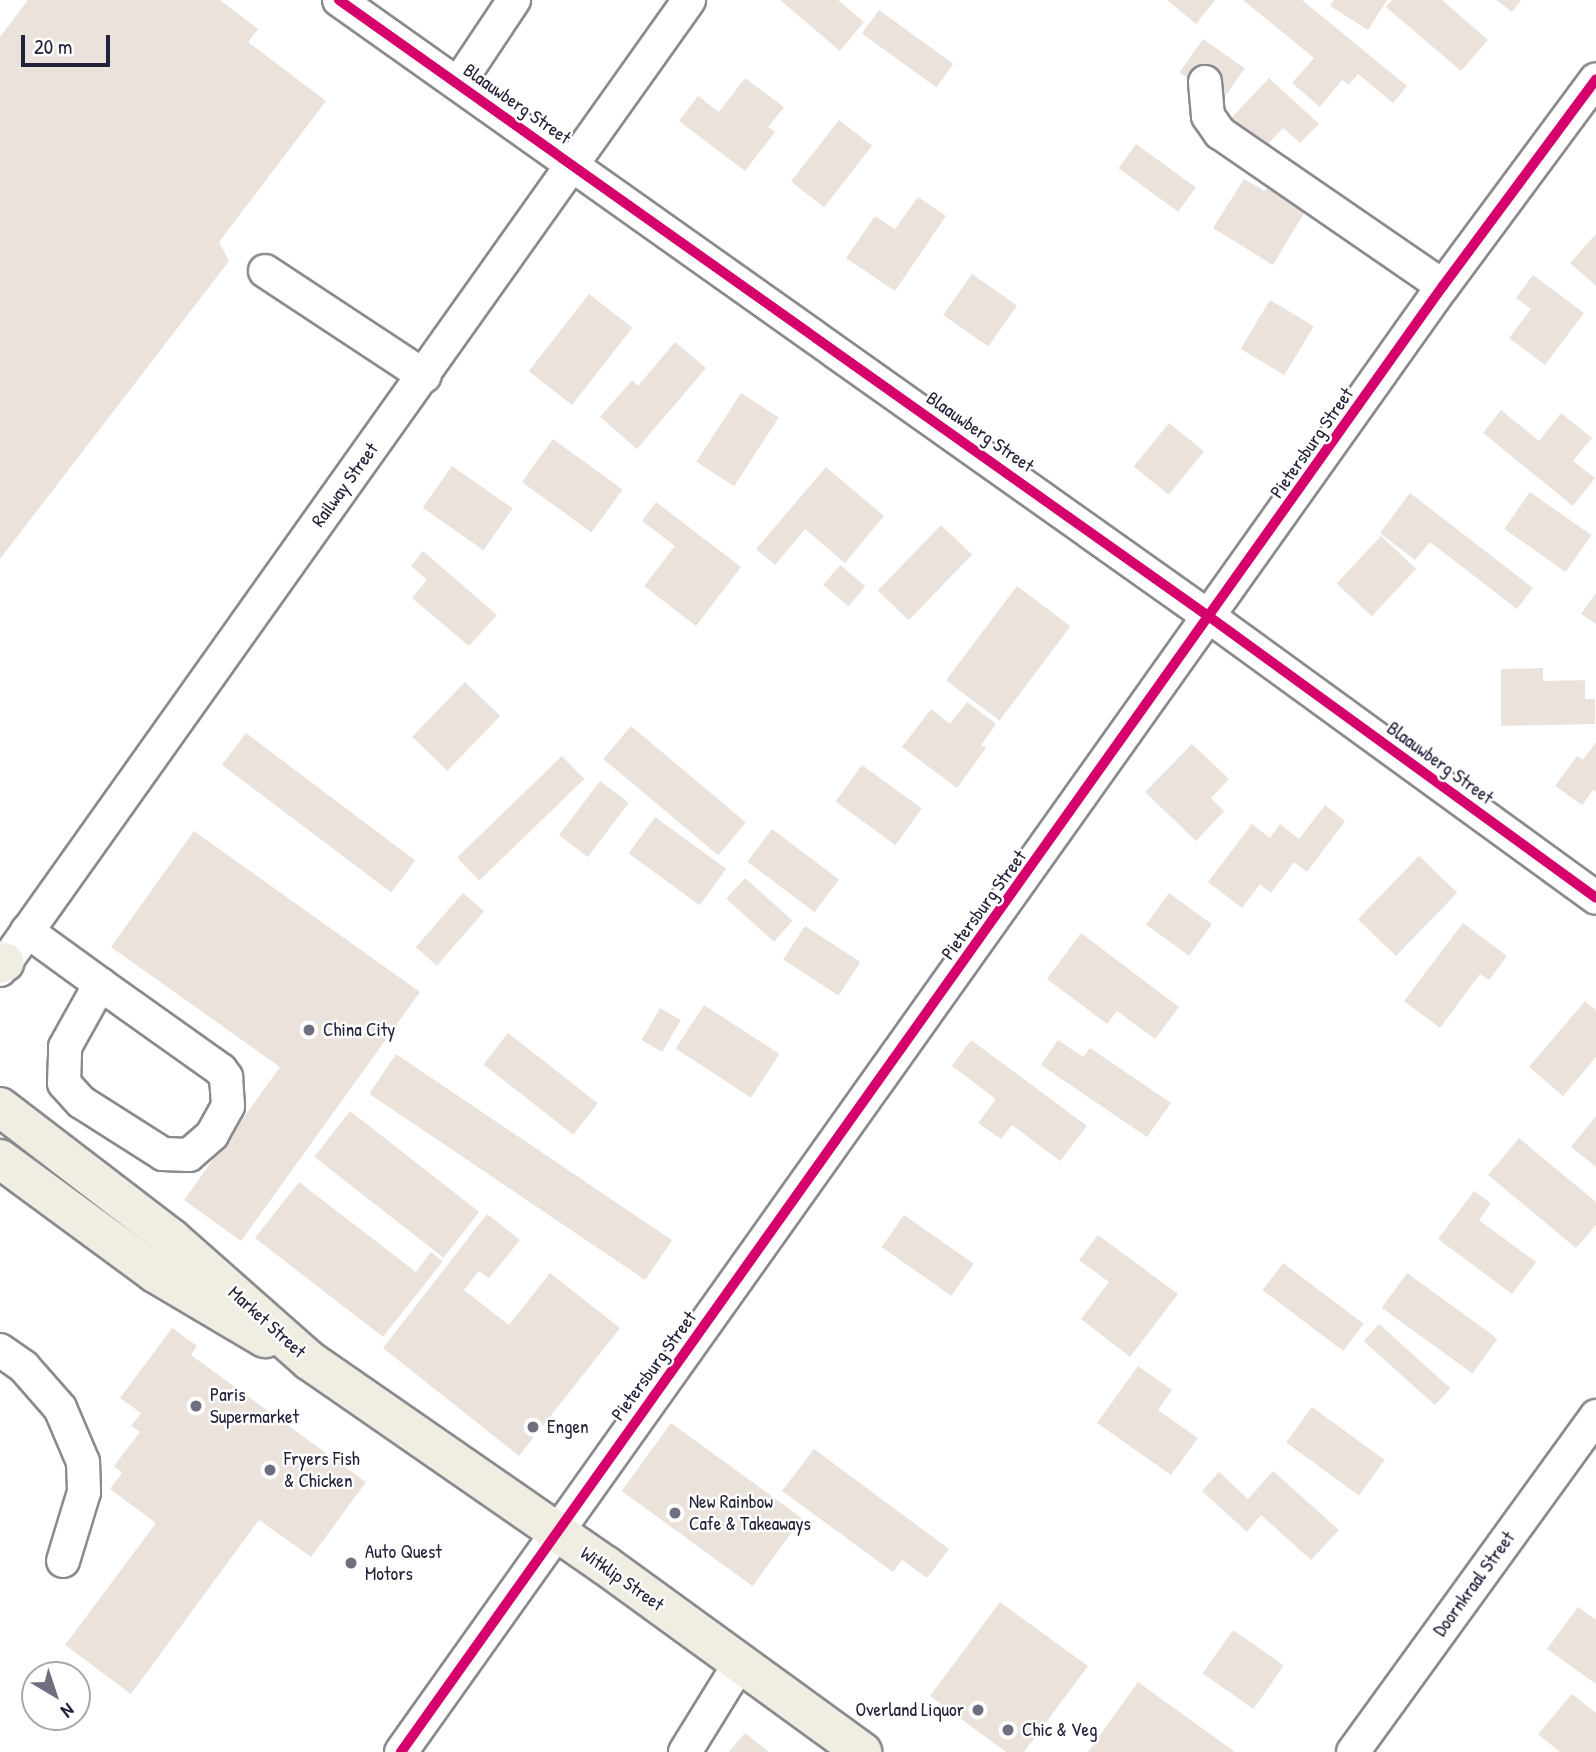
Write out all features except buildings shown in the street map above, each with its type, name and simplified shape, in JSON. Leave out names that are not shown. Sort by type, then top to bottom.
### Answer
[{"type":"main road","name":"Market Street","points":[[0,1107],[172,1239],[310,1361]]},
{"type":"main road","name":"Market Street","points":[[0,1160],[166,1280],[225,1318],[310,1361]]},
{"type":"main road","name":"Witklip Street","points":[[310,1361],[740,1663],[862,1752]]},
{"type":"street","name":"Blaauwberg Street","points":[[339,0],[1211,618],[1596,898]]},
{"type":"street","points":[[458,84],[514,0]]},
{"type":"street","name":"Railway Street","points":[[8,957],[574,165],[681,7]]},
{"type":"street","name":"Pietersburg Street","points":[[401,1752],[1211,618],[1443,286],[1596,79]]},
{"type":"street","points":[[1205,82],[1208,116],[1220,134],[1443,286]]},
{"type":"street","points":[[265,271],[424,376]]},
{"type":"street","points":[[8,957],[100,984],[226,1077],[228,1106],[212,1135],[189,1155],[163,1154],[81,1102],[64,1083],[65,1047],[100,984]]},
{"type":"street","points":[[0,1350],[24,1367],[60,1408],[83,1462],[84,1493],[63,1561]]},
{"type":"street","name":"Doornkraal Street","points":[[1353,1752],[1596,1416]]},
{"type":"street","points":[[685,1752],[740,1663]]},
{"type":"cycle path","points":[[339,0],[1211,618],[1596,898]]},
{"type":"cycle path","points":[[401,1752],[1443,286],[1596,79]]},
{"type":"place","name":"China City","points":[[309,1030]]},
{"type":"place","name":"Paris Supermarket","points":[[196,1406]]},
{"type":"place","name":"Engen","points":[[533,1427]]},
{"type":"place","name":"Fryers Fish & Chicken","points":[[270,1470]]},
{"type":"place","name":"New Rainbow Cafe & Takeaways","points":[[675,1513]]},
{"type":"place","name":"Auto Quest Motors","points":[[351,1563]]},
{"type":"place","name":"Overland Liquor","points":[[978,1710]]},
{"type":"place","name":"Chic & Veg","points":[[1008,1730]]}]
